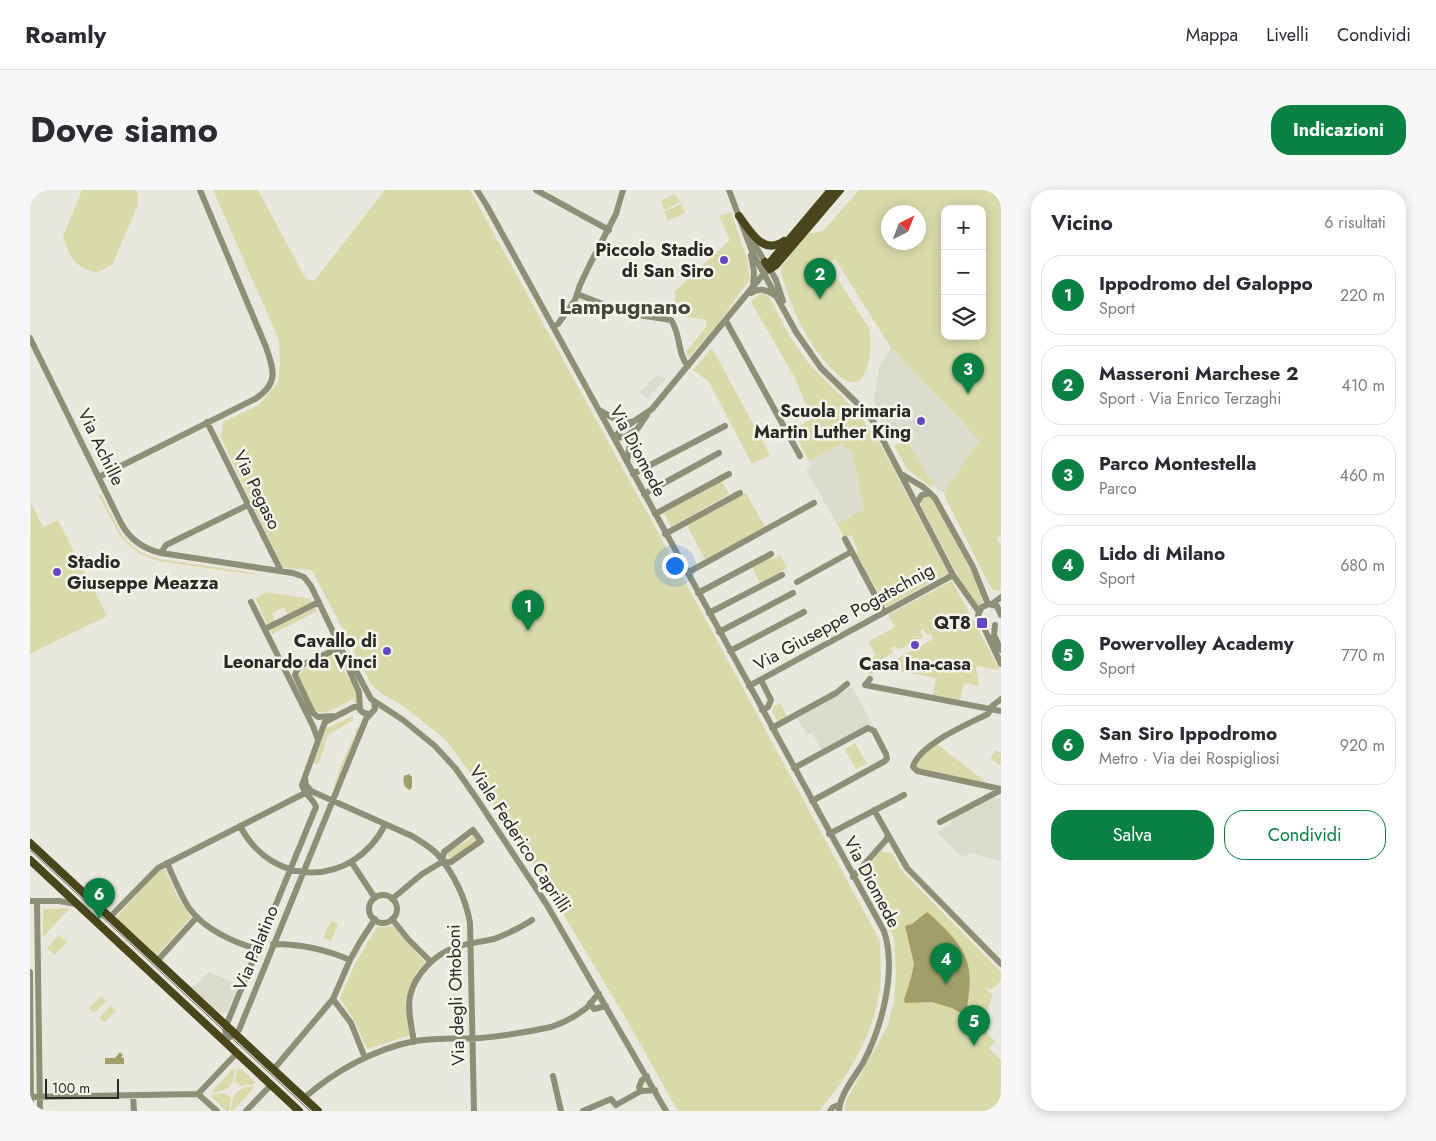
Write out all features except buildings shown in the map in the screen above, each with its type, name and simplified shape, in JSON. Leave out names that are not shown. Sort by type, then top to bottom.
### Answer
[{"type":"main road","points":[[768,269],[772,260],[831,190]]},
{"type":"main road","points":[[768,269],[776,265],[840,190]]},
{"type":"main road","points":[[739,216],[756,239],[770,246],[779,244],[795,232]]},
{"type":"main road","points":[[30,843],[318,1111]]},
{"type":"main road","points":[[30,860],[299,1111]]},
{"type":"main road","points":[[997,1111],[1001,1107]]},
{"type":"street","points":[[98,477],[261,395],[270,386],[274,375],[266,347],[200,190]]},
{"type":"street","name":"Via Diomede","points":[[477,190],[829,834],[884,931],[888,949],[888,966],[881,1021],[874,1040],[839,1108],[833,1107],[830,1111]]},
{"type":"street","name":"Via Diomede","points":[[481,190],[487,206]]},
{"type":"street","points":[[536,190],[609,230]]},
{"type":"street","points":[[553,328],[575,300],[596,251],[616,214],[623,190]]},
{"type":"street","points":[[729,190],[750,246],[754,272],[752,289]]},
{"type":"street","points":[[742,224],[768,269],[785,311]]},
{"type":"street","points":[[750,246],[768,269],[779,298],[796,332],[817,362],[873,421],[953,575],[979,612]]},
{"type":"street","points":[[614,438],[625,437],[652,409],[768,269]]},
{"type":"street","points":[[744,299],[759,289],[779,298]]},
{"type":"street","points":[[577,294],[620,310],[671,320],[680,341],[682,357],[688,366]]},
{"type":"street","points":[[726,321],[800,456]]},
{"type":"street","name":"Via Achille","points":[[30,338],[128,534],[142,546],[162,553],[281,571],[304,577],[310,584],[340,647]]},
{"type":"street","points":[[598,409],[618,422],[637,424]]},
{"type":"street","name":"Via Pegaso","points":[[207,422],[281,571]]},
{"type":"street","points":[[627,463],[631,438],[637,424]]},
{"type":"street","points":[[633,474],[725,426]]},
{"type":"street","points":[[644,494],[719,453]]},
{"type":"street","points":[[655,514],[729,474]]},
{"type":"street","points":[[902,474],[935,498],[973,567],[990,604],[997,606],[1001,614],[994,635],[1001,650]]},
{"type":"street","points":[[665,534],[740,493]]},
{"type":"street","points":[[916,504],[922,495],[930,493]]},
{"type":"street","points":[[687,573],[814,502]]},
{"type":"street","points":[[162,553],[166,545],[248,505]]},
{"type":"street","points":[[845,539],[884,612]]},
{"type":"street","points":[[797,582],[852,552]]},
{"type":"street","points":[[698,594],[771,554]]},
{"type":"street","points":[[709,613],[782,574]]},
{"type":"street","name":"Via Giuseppe Pogatschnig","points":[[749,686],[953,575]]},
{"type":"street","points":[[719,632],[793,594]]},
{"type":"street","points":[[1001,597],[981,608],[979,612],[979,618],[984,624],[1001,664]]},
{"type":"street","points":[[251,602],[317,735],[318,741]]},
{"type":"street","points":[[265,629],[319,602]]},
{"type":"street","points":[[730,652],[804,612]]},
{"type":"street","points":[[984,624],[990,626],[998,625]]},
{"type":"street","points":[[337,715],[322,717],[313,713],[295,675],[302,665],[340,647],[372,700],[375,707],[371,712],[363,712],[360,704],[360,692],[350,672],[348,662]]},
{"type":"street","points":[[870,679],[865,685],[1001,711]]},
{"type":"street","points":[[761,680],[772,700],[768,707],[762,710]]},
{"type":"street","points":[[772,728],[836,693],[847,684]]},
{"type":"street","points":[[110,917],[154,870],[308,792],[305,778],[325,722],[360,704],[366,698],[372,700]]},
{"type":"street","points":[[1001,699],[991,708],[988,714],[927,747],[914,762],[913,768],[917,771],[1001,789]]},
{"type":"street","name":"Viale Federico Caprilli","points":[[372,700],[397,716],[438,749],[473,792],[524,867],[666,1111]]},
{"type":"street","name":"Viale Federico Caprilli","points":[[371,712],[387,712],[397,716]]},
{"type":"street","name":"Via Palatino","points":[[235,1034],[239,1030],[329,809],[329,799],[371,712]]},
{"type":"street","points":[[794,768],[870,728],[874,731],[887,757],[884,761],[812,802]]},
{"type":"street","points":[[940,822],[1001,789]]},
{"type":"street","name":"Via Palatino","points":[[224,1041],[226,1026],[316,807],[308,792]]},
{"type":"street","name":"Via degli Ottoboni","points":[[308,792],[329,799],[418,840],[438,855],[454,880],[466,906],[470,923],[474,1111]]},
{"type":"street","points":[[829,834],[904,795]]},
{"type":"street","points":[[874,810],[908,868],[1001,964]]},
{"type":"street","points":[[240,826],[251,843],[262,854],[290,870],[303,873],[337,870],[352,863],[372,845],[386,825]]},
{"type":"street","points":[[392,899],[422,874],[442,862],[451,862],[481,841],[473,830],[444,852],[442,862]]},
{"type":"street","points":[[853,877],[880,848],[888,835]]},
{"type":"street","points":[[880,848],[888,846],[897,850]]},
{"type":"street","points":[[167,863],[184,899],[196,917],[230,938],[258,949]]},
{"type":"street","points":[[352,863],[375,898]]},
{"type":"street","points":[[59,900],[64,894],[63,890]]},
{"type":"street","points":[[384,895],[392,899],[396,904],[397,910],[392,919],[383,922],[374,919],[370,908],[375,898],[384,895]]},
{"type":"street","points":[[30,972],[31,1111],[40,1111],[33,901],[59,900],[78,905]]},
{"type":"street","points":[[157,961],[196,917]]},
{"type":"street","points":[[273,1070],[333,999],[350,960],[374,919]]},
{"type":"street","points":[[392,919],[408,939],[431,962]]},
{"type":"street","points":[[414,1042],[409,997],[420,974],[431,962],[448,950],[507,934],[532,920]]},
{"type":"street","points":[[274,944],[314,947],[350,960]]},
{"type":"street","points":[[304,1098],[331,1077],[365,1058],[398,1046],[414,1042],[448,1038],[473,1038],[552,1027],[584,1010],[599,994]]},
{"type":"street","points":[[333,999],[351,1023],[365,1058]]},
{"type":"street","points":[[590,1003],[594,1009],[606,1006]]},
{"type":"street","points":[[224,1041],[235,1034]]},
{"type":"street","points":[[198,1094],[237,1053]]},
{"type":"street","points":[[553,1076],[561,1111]]},
{"type":"street","points":[[640,1091],[640,1083],[647,1076]]},
{"type":"street","points":[[32,1082],[40,1082]]},
{"type":"street","points":[[246,1111],[271,1085]]},
{"type":"street","points":[[583,1111],[611,1099],[616,1108],[640,1091],[655,1090]]},
{"type":"street","points":[[31,1097],[198,1094],[217,1111]]},
{"type":"street","points":[[134,1095],[134,1111]]},
{"type":"shaded area","points":[[82,190],[135,190],[138,194],[138,205],[113,263],[103,270],[95,272],[86,270],[76,263],[70,255],[63,237]]},
{"type":"shaded area","points":[[213,190],[258,190],[306,279],[314,281],[385,190],[470,190],[880,941],[881,981],[872,1021],[850,1069],[819,1111],[678,1111],[624,1015],[516,836],[446,740],[403,706],[381,693],[371,684],[312,570],[283,568],[221,438],[223,422],[259,405],[278,382],[280,365],[279,340]]},
{"type":"shaded area","points":[[859,190],[1001,190],[1001,535],[996,537],[1001,545],[1001,590],[993,590],[989,584],[944,492],[979,440],[891,348],[835,259],[828,264],[869,328],[870,356],[863,376],[859,381],[854,382],[849,382],[841,377],[826,363],[800,324],[781,272],[782,266],[807,234],[823,231]]},
{"type":"shaded area","points":[[675,194],[680,202],[665,210],[661,201]]},
{"type":"shaded area","points":[[681,204],[685,213],[668,221],[664,212]]},
{"type":"shaded area","name":"Piccolo Stadio di San Siro","points":[[731,212],[747,259],[750,279],[717,325],[689,357],[686,352],[707,326],[705,321],[707,320],[675,315],[675,291],[730,240],[719,216]]},
{"type":"shaded area","points":[[763,293],[770,298],[790,337],[809,364],[857,412],[878,440],[948,573],[886,607],[857,554],[857,548],[851,535],[844,537],[837,524],[864,509],[852,452],[841,444],[809,461],[793,430],[812,419],[795,378],[751,302]]},
{"type":"shaded area","points":[[712,348],[770,455],[752,464],[709,382],[693,370]]},
{"type":"shaded area","name":"Scuola primaria Martin Luther King","points":[[891,348],[979,440],[944,492],[937,489],[917,458],[910,444],[913,443],[910,438],[913,436],[909,428],[899,433],[889,430],[880,420],[878,413],[880,410],[875,409],[874,398],[880,364]]},
{"type":"shaded area","points":[[655,376],[667,378],[647,399],[640,392]]},
{"type":"shaded area","points":[[910,438],[913,443],[910,445],[934,485],[931,487],[907,469],[894,446]]},
{"type":"shaded area","points":[[841,444],[852,452],[864,509],[837,524],[806,469],[811,466],[809,461]]},
{"type":"shaded area","points":[[722,481],[729,494],[671,527],[664,513]]},
{"type":"shaded area","points":[[746,493],[765,527],[705,559],[686,524]]},
{"type":"shaded area","points":[[98,494],[101,495],[122,535],[132,546],[141,552],[159,559],[255,573],[255,575],[159,561],[140,554],[120,536]]},
{"type":"shaded area","points":[[926,496],[933,499],[977,583],[983,602],[978,607],[967,593],[921,505],[921,501]]},
{"type":"shaded area","name":"Stadio Giuseppe Meazza","points":[[31,503],[43,527],[58,520],[107,616],[30,654]]},
{"type":"shaded area","points":[[780,555],[787,568],[760,583],[752,567],[769,558],[773,559]]},
{"type":"shaded area","points":[[952,581],[1000,670],[976,666],[979,686],[964,683],[960,700],[933,695],[936,678],[884,668],[870,675],[866,668],[875,662],[873,657],[876,655],[868,642],[895,627],[888,615]],"holes":[[[923,629],[927,635],[930,633],[933,639],[882,667],[879,661],[894,652],[891,648],[895,646],[898,650],[923,637],[920,632]]]},
{"type":"shaded area","points":[[267,592],[311,599],[312,602],[288,615],[284,607],[272,613],[275,621],[267,624],[255,598]]},
{"type":"shaded area","points":[[315,608],[317,611],[272,634],[270,630]]},
{"type":"shaded area","points":[[337,652],[349,681],[351,681],[358,694],[357,702],[355,704],[353,700],[357,697],[330,711],[315,711],[299,678],[300,674],[314,662]]},
{"type":"shaded area","points":[[852,687],[872,723],[822,751],[812,733],[807,735],[797,718]]},
{"type":"shaded area","points":[[780,703],[787,717],[778,722],[772,712],[774,706]]},
{"type":"shaded area","points":[[353,716],[353,720],[328,735],[319,763],[313,763],[326,731],[325,729]]},
{"type":"shaded area","points":[[359,727],[333,792],[342,763],[356,734],[355,730]]},
{"type":"shaded area","points":[[855,743],[867,764],[856,769],[845,750]]},
{"type":"shaded area","points":[[937,744],[986,783],[917,768],[916,764],[926,751]]},
{"type":"shaded area","points":[[996,750],[1001,753],[1001,766],[990,758]]},
{"type":"shaded area","points":[[409,774],[412,777],[412,787],[410,790],[405,786],[404,782],[404,776]]},
{"type":"shaded area","points":[[995,797],[997,799],[1001,798],[1001,861],[971,853],[962,857],[937,832],[950,825],[953,819]]},
{"type":"shaded area","points":[[473,834],[479,842],[451,860],[446,853],[471,838]]},
{"type":"shaded area","points":[[881,851],[892,853],[901,870],[1001,972],[1001,981],[991,990],[989,988],[986,990],[993,994],[987,1011],[973,1025],[977,1029],[980,1026],[995,1041],[989,1048],[1001,1060],[1001,1099],[990,1111],[845,1111],[846,1101],[887,1027],[894,1001],[896,974],[894,938],[861,875]]},
{"type":"shaded area","points":[[165,869],[178,898],[191,917],[156,956],[115,919],[157,872]]},
{"type":"shaded area","points":[[70,908],[43,937],[43,909]]},
{"type":"shaded area","points":[[927,912],[954,938],[967,962],[970,976],[966,1014],[964,1015],[952,1008],[932,1002],[905,1003],[904,1000],[914,964],[905,926],[912,924]]},
{"type":"shaded area","points":[[331,921],[338,924],[331,941],[323,937]]},
{"type":"shaded area","points":[[392,925],[425,962],[416,973],[405,1000],[411,1035],[367,1049],[355,1022],[340,998],[355,964],[377,927],[389,927]]},
{"type":"shaded area","points":[[59,935],[67,942],[55,955],[47,948]]},
{"type":"shaded area","points":[[209,972],[239,985],[226,1013],[221,1014],[192,988]]},
{"type":"shaded area","points":[[101,996],[106,1001],[94,1013],[89,1008]]},
{"type":"shaded area","points":[[110,1006],[116,1010],[104,1023],[99,1018]]},
{"type":"shaded area","points":[[120,1052],[123,1055],[121,1057],[124,1058],[124,1064],[105,1064],[105,1058],[115,1058]]},
{"type":"shaded area","points":[[240,1068],[255,1082],[254,1084],[241,1086],[235,1081],[237,1069]]},
{"type":"shaded area","points":[[235,1069],[230,1087],[223,1091],[212,1093],[232,1070]]},
{"type":"shaded area","points":[[254,1086],[234,1110],[231,1111],[236,1093],[239,1090]]},
{"type":"shaded area","points":[[225,1093],[231,1098],[229,1111],[226,1111],[212,1097],[212,1095]]},
{"type":"tram line","points":[[30,850],[310,1111]]},
{"type":"place","name":"Piccolo Stadio di San Siro","points":[[724,260]]},
{"type":"place","name":"Masseroni Marchese 2","points":[[820,299]]},
{"type":"place","name":"Parco Montestella","points":[[968,394]]},
{"type":"place","name":"Scuola primaria Martin Luther King","points":[[921,421]]},
{"type":"place","name":"Stadio Giuseppe Meazza","points":[[57,572]]},
{"type":"place","name":"QT8","points":[[982,623]]},
{"type":"place","name":"Ippodromo del Galoppo","points":[[528,631]]},
{"type":"place","name":"Casa Ina-casa","points":[[915,645]]},
{"type":"place","name":"Cavallo di Leonardo da Vinci","points":[[387,651]]},
{"type":"place","name":"San Siro Ippodromo","points":[[99,919]]},
{"type":"place","name":"Lido di Milano","points":[[946,984]]},
{"type":"place","name":"Powervolley Academy","points":[[974,1046]]},
{"type":"district","name":"Lampugnano","points":[[625,306]]}]
